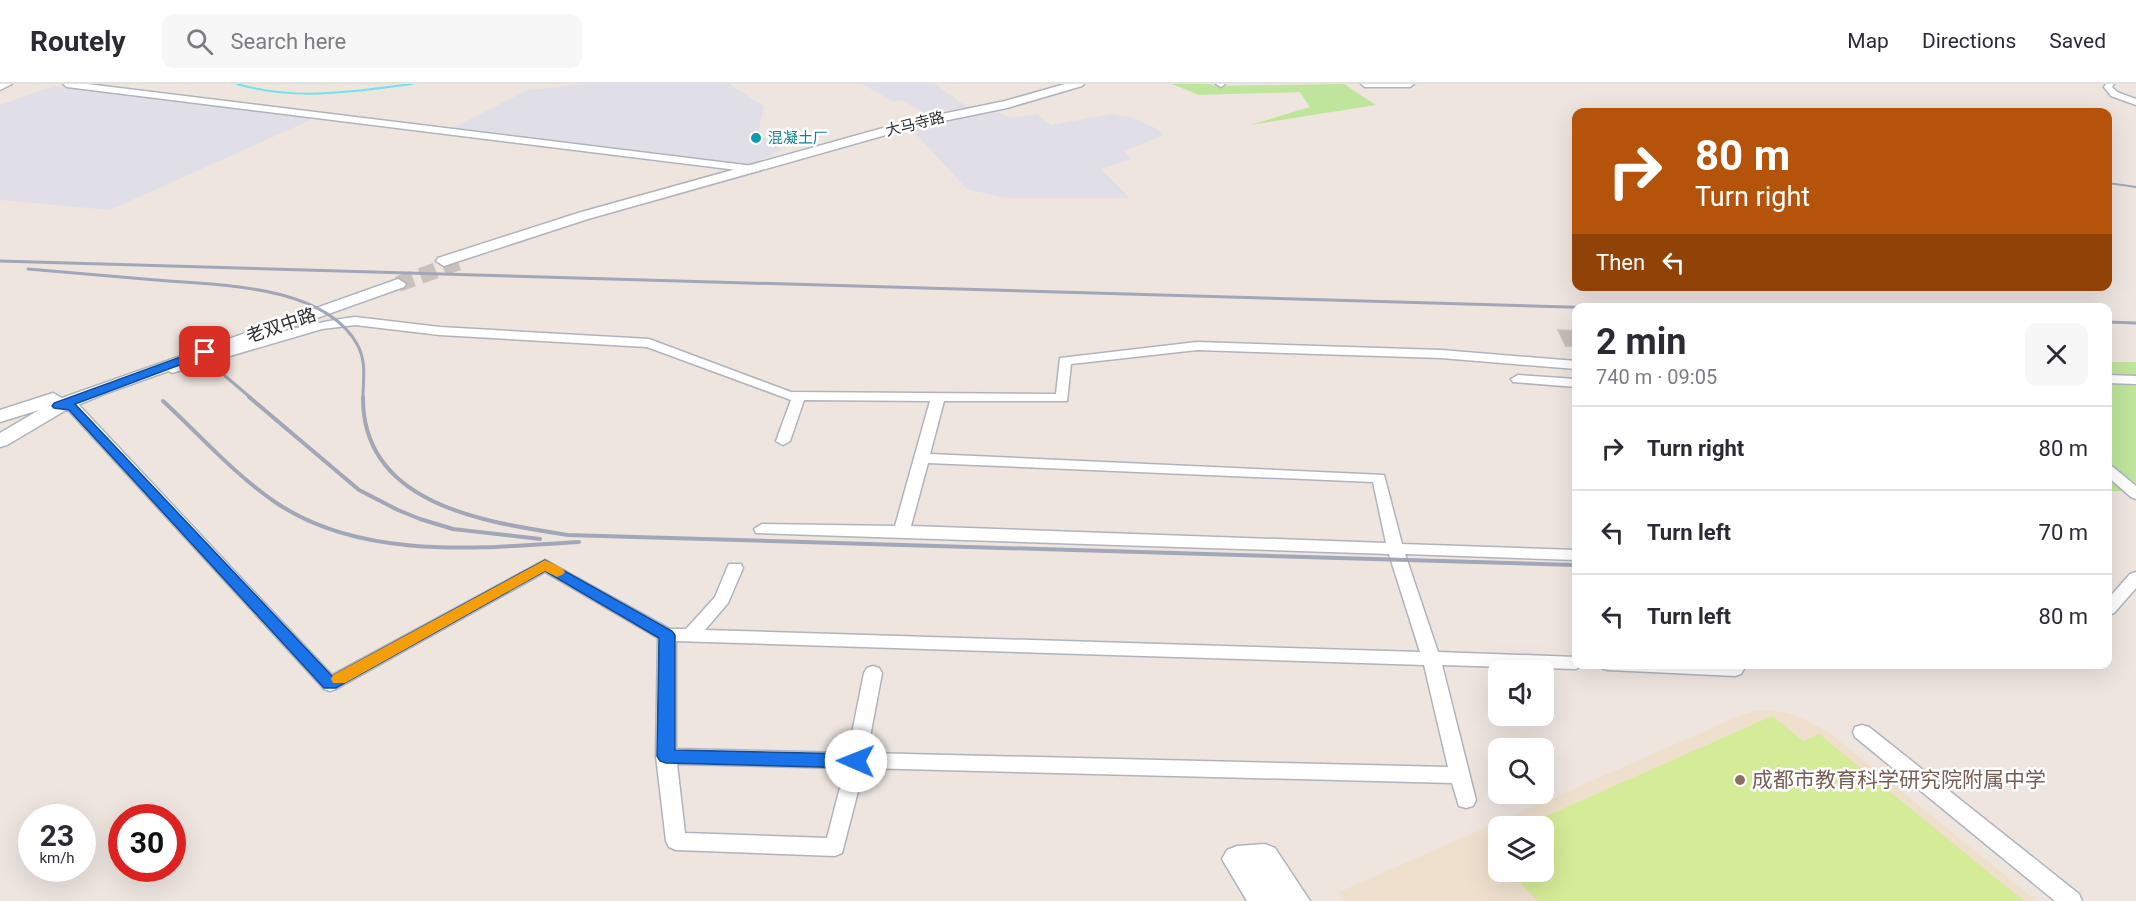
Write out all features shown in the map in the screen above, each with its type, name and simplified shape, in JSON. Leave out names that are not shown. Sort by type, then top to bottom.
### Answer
[{"type":"street","points":[[0,87],[8,84]]},
{"type":"street","points":[[67,84],[753,169]]},
{"type":"street","name":"大马寺路","points":[[753,169],[912,124],[1007,104],[1078,84]]},
{"type":"street","points":[[1365,84],[1410,84]]},
{"type":"street","points":[[2110,84],[2108,87],[2114,94],[2136,102]]},
{"type":"street","points":[[444,261],[542,228],[753,169]]},
{"type":"street","points":[[465,260],[619,206]]},
{"type":"street","name":"老双中路","points":[[0,416],[390,283],[97,390],[59,406],[0,441]]},
{"type":"street","points":[[97,390],[284,335],[322,325],[355,321],[440,331],[649,343],[789,396],[1062,398],[1065,361],[1197,346],[1441,354],[1572,365]]},
{"type":"street","points":[[1518,379],[1572,383]]},
{"type":"street","points":[[2112,379],[2136,380]]},
{"type":"street","points":[[783,441],[800,396]]},
{"type":"street","points":[[900,531],[905,523],[938,397]]},
{"type":"street","points":[[59,406],[73,407],[330,684],[545,565],[667,635],[1572,663]]},
{"type":"street","points":[[922,458],[1379,478],[1395,549],[1431,658],[1466,801]]},
{"type":"street","points":[[2112,473],[2136,494]]},
{"type":"street","points":[[762,529],[900,531],[1572,555]]},
{"type":"street","points":[[690,636],[722,599],[735,568]]},
{"type":"street","points":[[2112,605],[2136,578]]},
{"type":"street","points":[[667,635],[666,756],[676,841],[835,847],[856,761],[873,673]]},
{"type":"street","points":[[1862,732],[2071,901]]},
{"type":"street","points":[[666,756],[1460,775]]},
{"type":"street","points":[[1256,899],[1237,859],[1265,857],[1295,901]]},
{"type":"shaded area","points":[[587,84],[729,84],[764,106],[758,133],[782,150],[746,166],[453,128],[527,90]]},
{"type":"shaded area","points":[[862,84],[935,84],[967,107],[926,114],[902,100],[894,102]]},
{"type":"shaded area","points":[[54,86],[315,118],[110,210],[0,200],[0,105]]},
{"type":"shaded area","points":[[997,112],[1011,118],[1037,114],[1051,125],[1112,114],[1134,118],[1164,135],[1124,151],[1132,159],[1101,169],[1130,198],[1005,198],[967,189],[913,131],[940,122]]},
{"type":"shaded area","name":"成都市教育科学研究院附属中学","points":[[1769,710],[1787,713],[1830,733],[2037,901],[1345,901],[1339,892],[1488,826],[1488,882],[1554,882],[1554,816],[1512,816],[1539,804],[1554,804],[1554,797],[1754,711]]},
{"type":"green space","points":[[1172,84],[1215,86],[1344,84],[1376,105],[1250,125],[1310,107],[1300,92],[1199,95]]},
{"type":"green space","points":[[2112,362],[2136,362],[2136,491],[2112,491]]},
{"type":"green space","name":"成都市教育科学研究院附属中学","points":[[1772,716],[1803,741],[1819,734],[2024,901],[1537,901],[1520,882],[1554,882],[1554,816],[1547,816]]},
{"type":"building","points":[[1558,330],[1572,331],[1572,346],[1566,346]]},
{"type":"waterway","points":[[237,84],[303,94],[346,92],[412,84]]},
{"type":"tunnel","points":[[398,284],[465,260]]},
{"type":"railway","points":[[2112,184],[2136,187]]},
{"type":"railway","points":[[0,261],[1572,307]]},
{"type":"railway","points":[[28,269],[237,287],[266,291],[294,299],[320,309],[341,324],[357,344],[363,364],[363,397]]},
{"type":"railway","points":[[2112,322],[2136,323]]},
{"type":"railway","points":[[225,376],[251,398]]},
{"type":"railway","points":[[249,397],[359,490],[398,510],[453,529],[540,539]]},
{"type":"railway","points":[[363,397],[368,433],[383,462],[406,485],[434,502],[466,514],[568,535],[1572,565]]},
{"type":"railway","points":[[163,401],[231,467],[275,502],[309,521],[345,534],[383,542],[462,548],[579,542]]},
{"type":"slow traffic","points":[[339,679],[545,565],[557,572]]},
{"type":"place","name":"混凝土厂","points":[[756,138]]},
{"type":"place","name":"成都市教育科学研究院附属中学","points":[[1740,780]]},
{"type":"route","points":[[205,352],[97,390],[59,406],[73,407],[330,684],[545,565],[667,635],[666,756],[856,761]]}]
